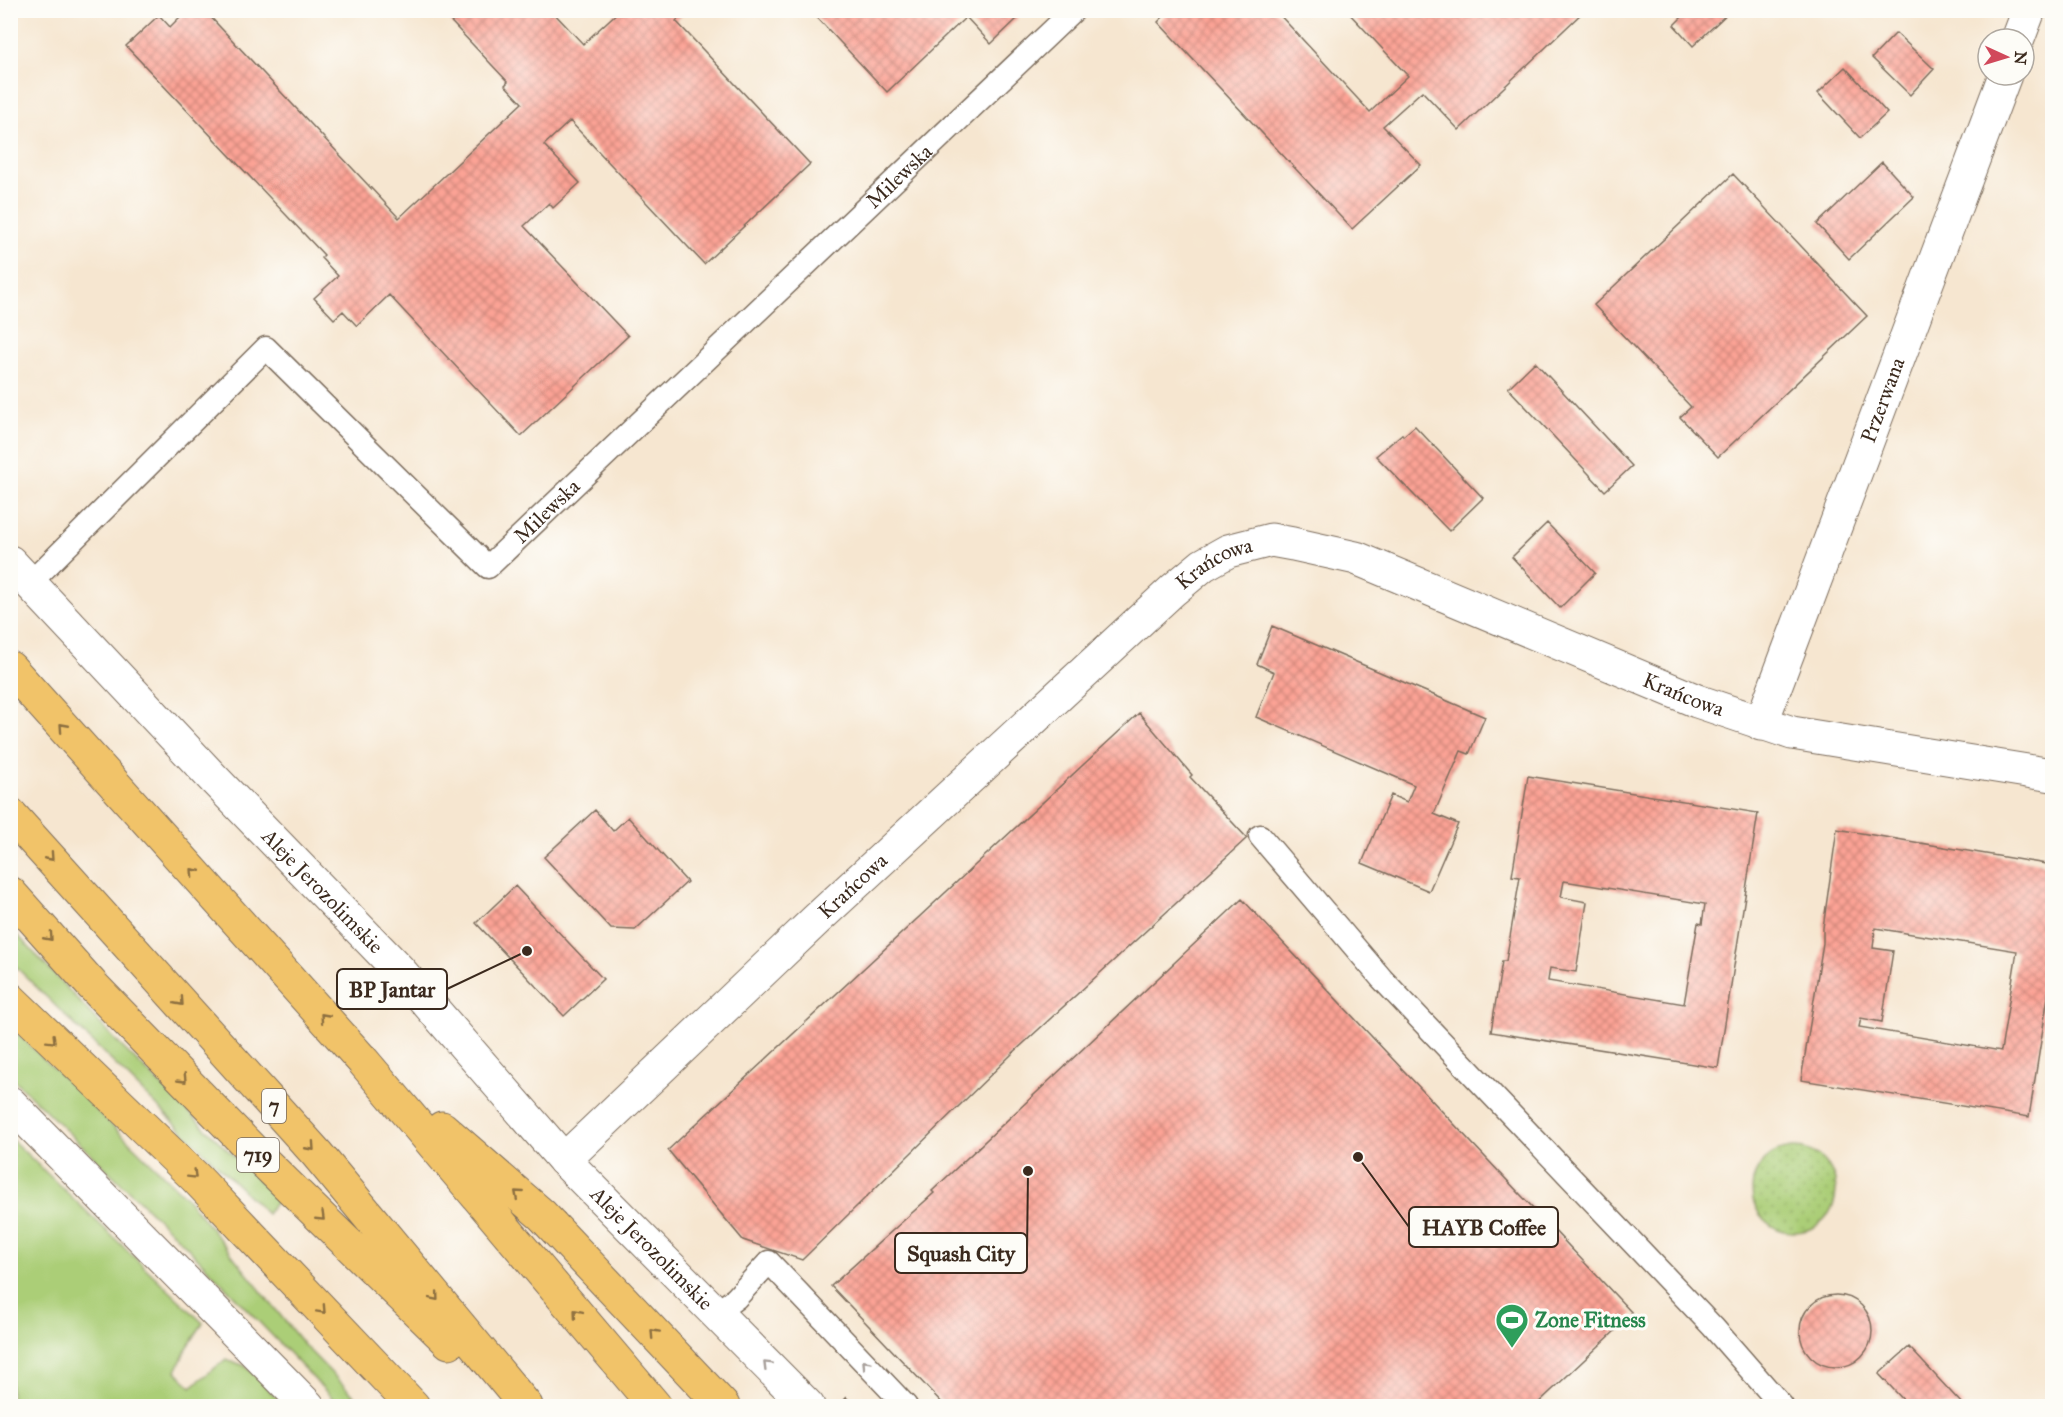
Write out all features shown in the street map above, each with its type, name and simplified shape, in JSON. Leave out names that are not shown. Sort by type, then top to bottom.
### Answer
[{"type":"main road","points":[[10,668],[363,1061],[655,1407]]},
{"type":"main road","name":"7","points":[[10,814],[317,1154],[526,1407]]},
{"type":"main road","name":"719","points":[[10,893],[92,985],[264,1162],[515,1407]]},
{"type":"main road","points":[[10,999],[195,1177],[413,1407]]},
{"type":"main road","points":[[363,1061],[542,1215],[723,1407]]},
{"type":"street","points":[[2023,27],[2029,10]]},
{"type":"street","name":"Przerwana","points":[[1761,724],[2000,87]]},
{"type":"street","name":"Krańcowa","points":[[564,1160],[816,920],[1164,598],[1203,565],[1228,551],[1271,540],[1356,558],[1697,701],[1761,724],[1803,735],[2052,776]]},
{"type":"street","name":"Aleje Jerozolimskie","points":[[20,572],[213,778],[399,970],[564,1160],[808,1407]]},
{"type":"street","points":[[10,1103],[308,1407]]},
{"type":"lane","name":"Milewska","points":[[20,572],[266,348],[488,567],[1074,10]]},
{"type":"lane","points":[[1260,836],[1382,979],[1713,1327],[1782,1407]]},
{"type":"lane","points":[[716,1313],[735,1298],[769,1262],[906,1407]]},
{"type":"green space","points":[[10,927],[121,1046],[278,1199],[267,1214],[11,962]]},
{"type":"green space","points":[[11,1027],[186,1197],[304,1345],[364,1406],[340,1406],[185,1245],[11,1077]]},
{"type":"green space","points":[[10,1138],[203,1323],[176,1371],[191,1387],[226,1359],[245,1366],[285,1406],[11,1406]]},
{"type":"green space","points":[[1794,1148],[1810,1151],[1824,1160],[1833,1174],[1836,1190],[1833,1206],[1824,1220],[1810,1229],[1794,1232],[1778,1229],[1764,1220],[1755,1206],[1752,1190],[1755,1174],[1764,1160],[1778,1151]]},
{"type":"building","points":[[187,10],[204,10],[399,218],[522,103],[505,85],[508,82],[440,10],[551,10],[583,44],[620,10],[687,10],[676,21],[810,164],[704,264],[570,121],[544,145],[580,183],[553,208],[549,203],[524,226],[628,336],[521,436],[389,295],[357,326],[343,311],[334,319],[314,298],[338,276],[321,258],[324,255],[126,46],[159,15],[170,27]]},
{"type":"building","points":[[810,10],[1011,10],[1018,18],[991,44],[966,17],[887,92]]},
{"type":"building","points":[[1170,10],[1275,10],[1370,112],[1408,76],[1346,10],[1585,10],[1459,130],[1422,91],[1383,126],[1421,165],[1352,229],[1158,22]]},
{"type":"building","points":[[1689,10],[1731,10],[1693,46],[1674,25]]},
{"type":"building","points":[[1896,33],[1934,69],[1910,95],[1872,58]]},
{"type":"building","points":[[1845,67],[1887,113],[1860,138],[1818,93]]},
{"type":"building","points":[[1882,162],[1914,197],[1849,259],[1817,224]]},
{"type":"building","points":[[1733,174],[1867,316],[1718,457],[1680,417],[1691,407],[1594,305]]},
{"type":"building","points":[[1535,362],[1632,466],[1605,491],[1508,388]]},
{"type":"building","points":[[1415,426],[1483,498],[1449,531],[1376,456]]},
{"type":"building","points":[[1547,523],[1595,573],[1560,608],[1512,557]]},
{"type":"building","points":[[1272,626],[1485,717],[1469,754],[1461,751],[1434,814],[1458,824],[1429,891],[1362,863],[1391,795],[1407,802],[1414,785],[1256,717],[1274,672],[1257,664]]},
{"type":"building","points":[[1139,713],[1192,775],[1190,777],[1247,838],[1013,1053],[802,1260],[743,1240],[668,1150]]},
{"type":"building","points":[[1528,776],[1758,813],[1718,1068],[1491,1032],[1502,961],[1506,961],[1520,877],[1512,876]],"holes":[[[1564,881],[1705,904],[1702,924],[1698,923],[1684,1004],[1548,981],[1550,968],[1576,972],[1587,902],[1561,897]]]},
{"type":"building","points":[[595,810],[613,831],[628,817],[687,882],[635,930],[611,929],[544,857]]},
{"type":"building","points":[[1837,829],[2052,865],[2052,971],[2029,1117],[1801,1080],[1823,943],[1823,928]],"holes":[[[1875,928],[2017,951],[2001,1051],[1859,1027],[1861,1018],[1882,1022],[1893,951],[1873,948]]]},
{"type":"building","points":[[515,886],[603,979],[564,1016],[476,923]]},
{"type":"building","points":[[1242,899],[1633,1314],[1535,1406],[945,1406],[831,1286],[934,1193],[932,1191]]},
{"type":"building","points":[[1829,1295],[1843,1295],[1862,1305],[1872,1324],[1872,1338],[1862,1357],[1843,1367],[1829,1367],[1810,1357],[1800,1338],[1800,1324],[1810,1305]]},
{"type":"building","points":[[1909,1347],[1964,1406],[1909,1406],[1879,1374]]},
{"type":"place","name":"BP Jantar","points":[[527,951]]},
{"type":"place","name":"HAYB Coffee","points":[[1358,1157]]},
{"type":"place","name":"Squash City","points":[[1028,1171]]},
{"type":"place","name":"Zone Fitness","points":[[1512,1349]]}]
